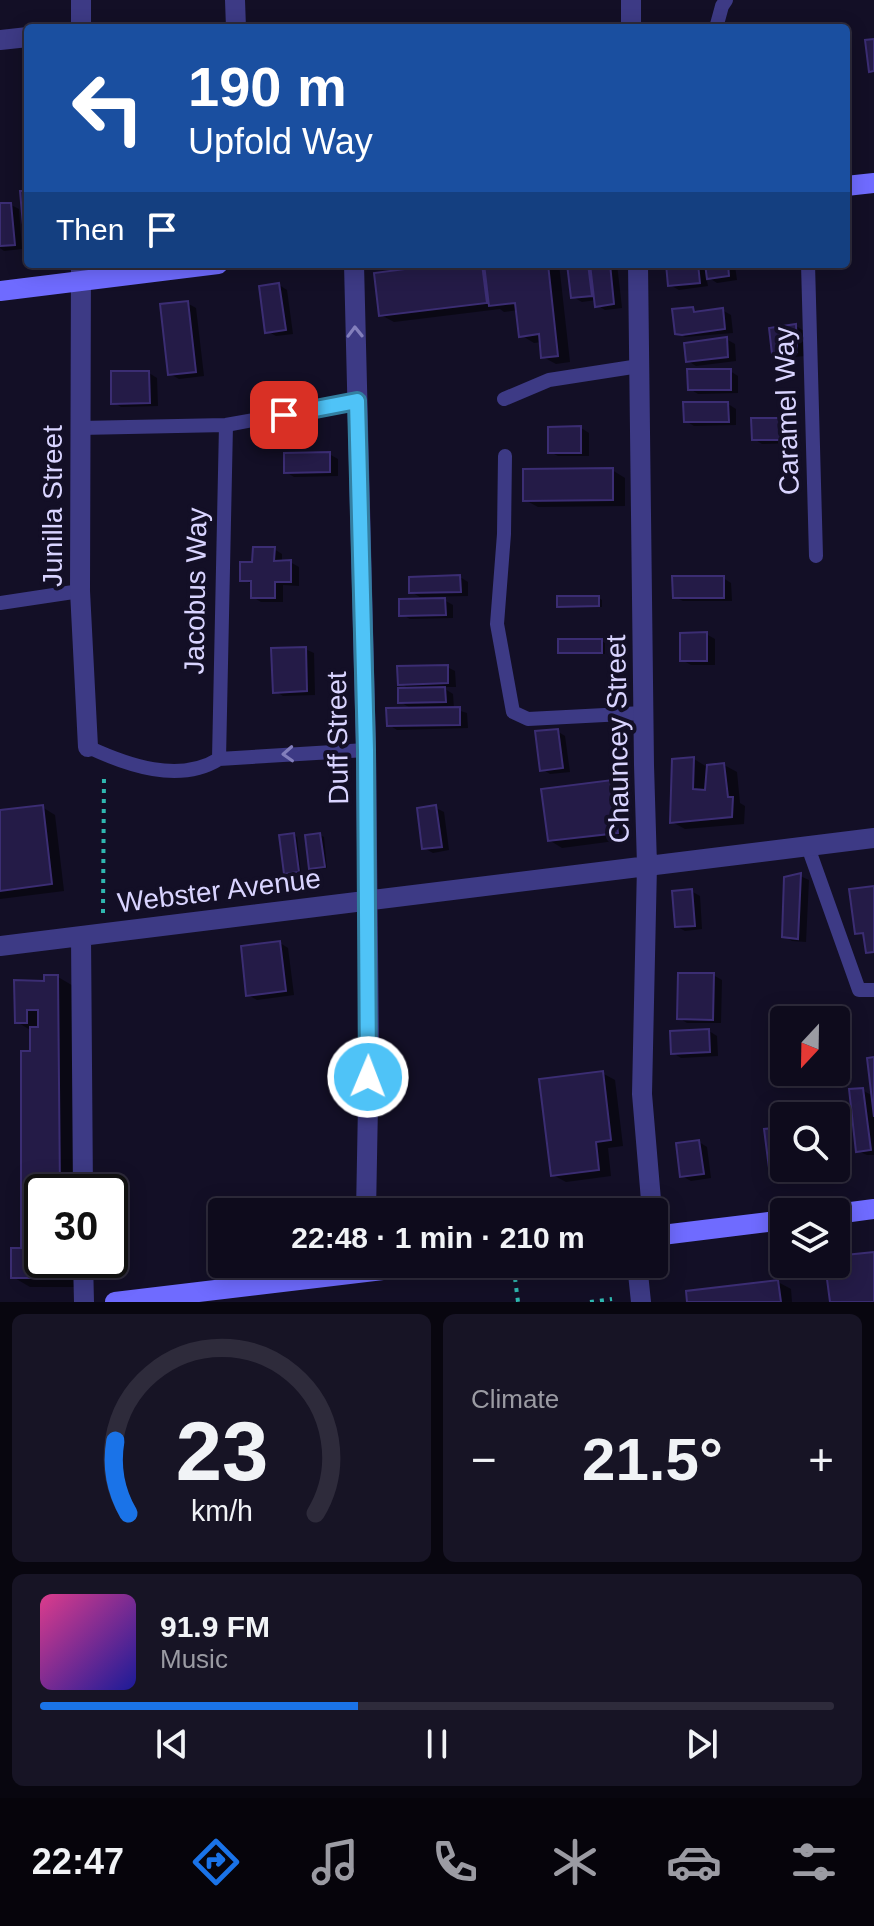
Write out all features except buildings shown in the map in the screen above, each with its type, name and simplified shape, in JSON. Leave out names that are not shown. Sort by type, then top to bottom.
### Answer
[{"type":"street","points":[[81,0],[81,24]]},
{"type":"street","points":[[235,0],[236,24]]},
{"type":"street","points":[[631,0],[631,24]]},
{"type":"street","points":[[0,40],[24,37]]},
{"type":"street","points":[[850,186],[874,183]]},
{"type":"street","points":[[0,291],[81,272],[150,268]]},
{"type":"street","name":"Duff Street","points":[[354,268],[366,750],[369,1050],[366,1198]]},
{"type":"street","name":"Chauncey Street","points":[[638,268],[647,865],[642,1094],[651,1198]]},
{"type":"street","name":"Junilla Street","points":[[81,272],[80,591],[88,747]]},
{"type":"street","name":"Webster Avenue","points":[[0,946],[874,838]]},
{"type":"street","points":[[81,936],[83,1174]]},
{"type":"street","points":[[850,1212],[874,1209]]},
{"type":"street","points":[[668,1234],[770,1222]]},
{"type":"street","points":[[83,1278],[84,1302]]},
{"type":"street","points":[[115,1302],[291,1278]]},
{"type":"street","points":[[638,1278],[641,1302]]},
{"type":"lane","points":[[717,24],[726,0]]},
{"type":"lane","name":"Caramel Way","points":[[808,268],[816,556]]},
{"type":"lane","points":[[504,399],[549,380],[639,366]]},
{"type":"lane","points":[[80,428],[226,425],[357,401]]},
{"type":"lane","name":"Jacobus Way","points":[[219,759],[226,425]]},
{"type":"lane","points":[[505,456],[504,534],[497,624],[513,712],[528,719],[643,713]]},
{"type":"lane","points":[[0,603],[80,591]]},
{"type":"lane","points":[[88,747],[138,767],[179,772],[205,767],[219,759],[366,750]]},
{"type":"lane","points":[[808,847],[859,990],[874,990]]},
{"type":"path","points":[[103,933],[104,788]]},
{"type":"path","points":[[515,1278],[518,1302]]},
{"type":"path","points":[[590,1302],[612,1299]]},
{"type":"route","points":[[284,415],[357,401],[366,750],[368,1077]]}]
